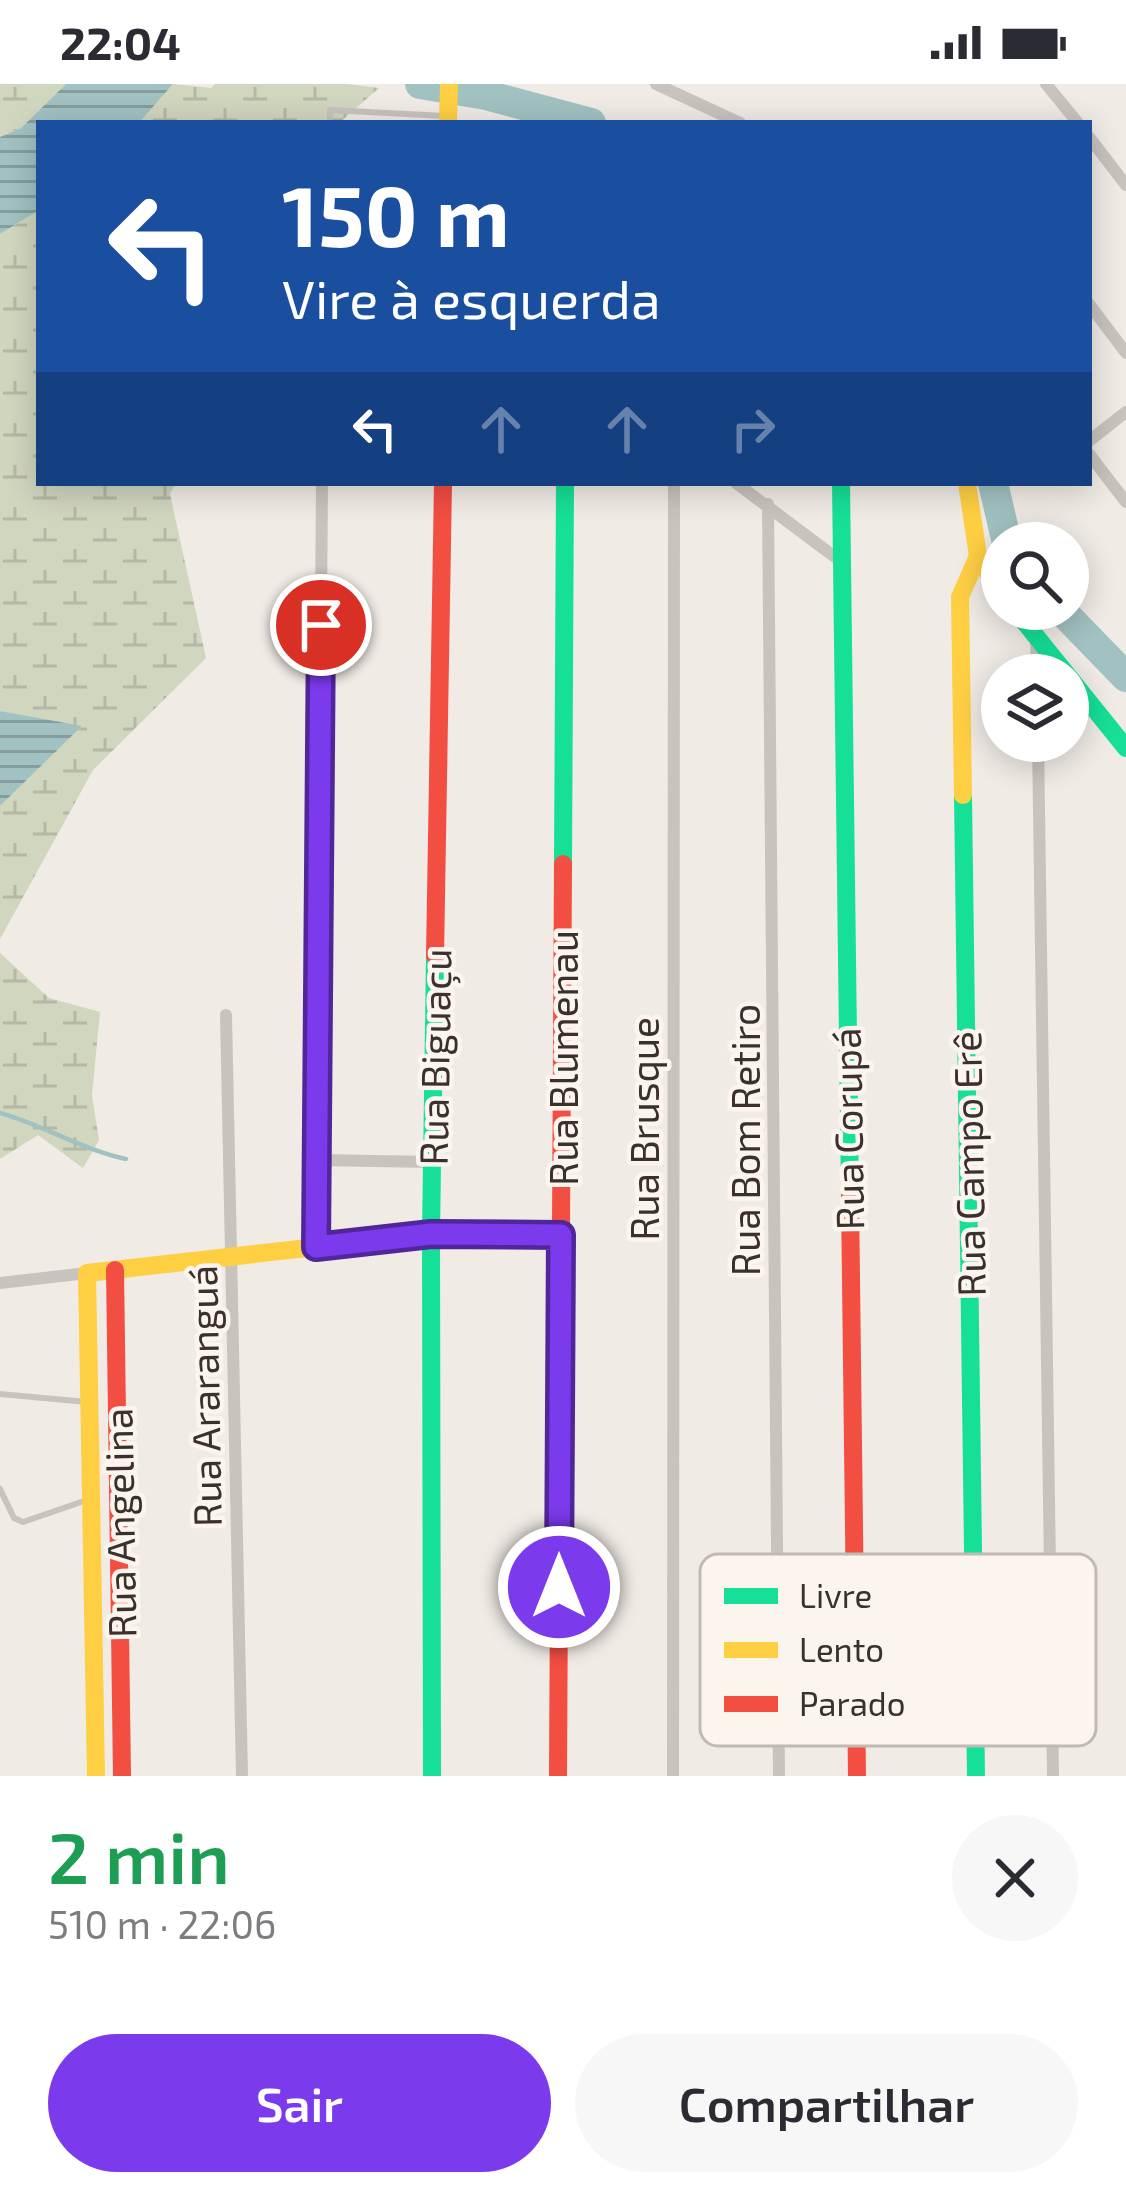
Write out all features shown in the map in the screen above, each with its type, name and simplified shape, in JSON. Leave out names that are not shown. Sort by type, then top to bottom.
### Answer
[{"type":"street","points":[[448,84],[448,115]]},
{"type":"street","points":[[656,84],[734,120]]},
{"type":"street","points":[[1046,84],[1076,120]]},
{"type":"street","points":[[1092,141],[1126,185]]},
{"type":"street","points":[[1092,308],[1126,353]]},
{"type":"street","points":[[1092,438],[1126,412]]},
{"type":"street","points":[[1092,458],[1126,502]]},
{"type":"street","points":[[316,1247],[322,486]]},
{"type":"street","name":"Rua Biguaçu","points":[[432,1776],[431,1234],[442,486]]},
{"type":"street","name":"Rua Blumenau","points":[[558,1776],[566,486]]},
{"type":"street","name":"Rua Brusque","points":[[673,1776],[674,486]]},
{"type":"street","points":[[741,486],[839,560]]},
{"type":"street","name":"Rua Corupá","points":[[841,486],[854,1554]]},
{"type":"street","points":[[967,486],[981,561]]},
{"type":"street","name":"Rua Bom Retiro","points":[[768,504],[777,1554]]},
{"type":"street","name":"Rua Campo Erê","points":[[973,1554],[960,597],[978,556]]},
{"type":"street","points":[[1032,630],[1126,748]]},
{"type":"street","points":[[1036,634],[1036,654]]},
{"type":"street","points":[[1038,762],[1050,1554]]},
{"type":"street","name":"Rua Araranguá","points":[[226,1015],[242,1776]]},
{"type":"street","points":[[316,1160],[432,1162]]},
{"type":"street","points":[[0,1283],[431,1234],[561,1235]]},
{"type":"street","name":"Rua Angelina","points":[[116,1270],[122,1776]]},
{"type":"street","name":"Rua Angelina","points":[[87,1273],[96,1776]]},
{"type":"street","name":"Rua Bom Retiro","points":[[779,1746],[779,1776]]},
{"type":"street","name":"Rua Corupá","points":[[857,1746],[857,1776]]},
{"type":"street","name":"Rua Campo Erê","points":[[976,1746],[976,1776]]},
{"type":"street","points":[[1053,1746],[1053,1776]]},
{"type":"lane","points":[[330,120],[330,110],[448,115]]},
{"type":"lane","points":[[0,1394],[91,1403]]},
{"type":"lane","points":[[0,1489],[14,1518],[22,1522],[91,1499]]},
{"type":"green space","points":[[0,84],[66,84],[21,128],[0,137]]},
{"type":"green space","points":[[173,84],[379,88],[342,120],[142,120]]},
{"type":"green space","points":[[36,212],[36,486],[174,486],[170,494],[206,658],[93,770],[0,939],[0,806],[81,727],[0,711],[0,234]]},
{"type":"green space","points":[[0,953],[49,998],[100,1012],[92,1095],[99,1140],[83,1168],[38,1135],[0,1159]]},
{"type":"water","points":[[66,84],[173,84],[142,120],[36,120],[36,212],[0,234],[0,137],[21,128]]},
{"type":"water","points":[[0,711],[82,726],[0,806]]},
{"type":"waterway","points":[[420,84],[486,95],[580,120]]},
{"type":"waterway","points":[[994,486],[1002,522]]},
{"type":"waterway","points":[[1080,630],[1126,677]]},
{"type":"waterway","points":[[0,1113],[126,1159]]},
{"type":"traffic: fast","points":[[563,864],[565,486]]},
{"type":"traffic: fast","points":[[841,486],[850,1197]]},
{"type":"traffic: fast","points":[[1031,630],[1126,748]]},
{"type":"traffic: fast","points":[[963,795],[973,1554]]},
{"type":"traffic: fast","points":[[432,1776],[435,956]]},
{"type":"traffic: fast","points":[[976,1746],[976,1776]]},
{"type":"traffic: slow","points":[[448,120],[449,84]]},
{"type":"traffic: slow","points":[[967,486],[981,561]]},
{"type":"traffic: slow","points":[[963,795],[960,597],[978,556]]},
{"type":"traffic: slow","points":[[96,1776],[87,1273],[431,1234]]},
{"type":"traffic: jam","points":[[435,956],[443,486]]},
{"type":"traffic: jam","points":[[558,1776],[563,864]]},
{"type":"traffic: jam","points":[[850,1197],[854,1554]]},
{"type":"traffic: jam","points":[[115,1270],[122,1776]]},
{"type":"traffic: jam","points":[[857,1746],[857,1776]]},
{"type":"route","points":[[321,625],[316,1247],[431,1234],[561,1235],[559,1587]]}]
